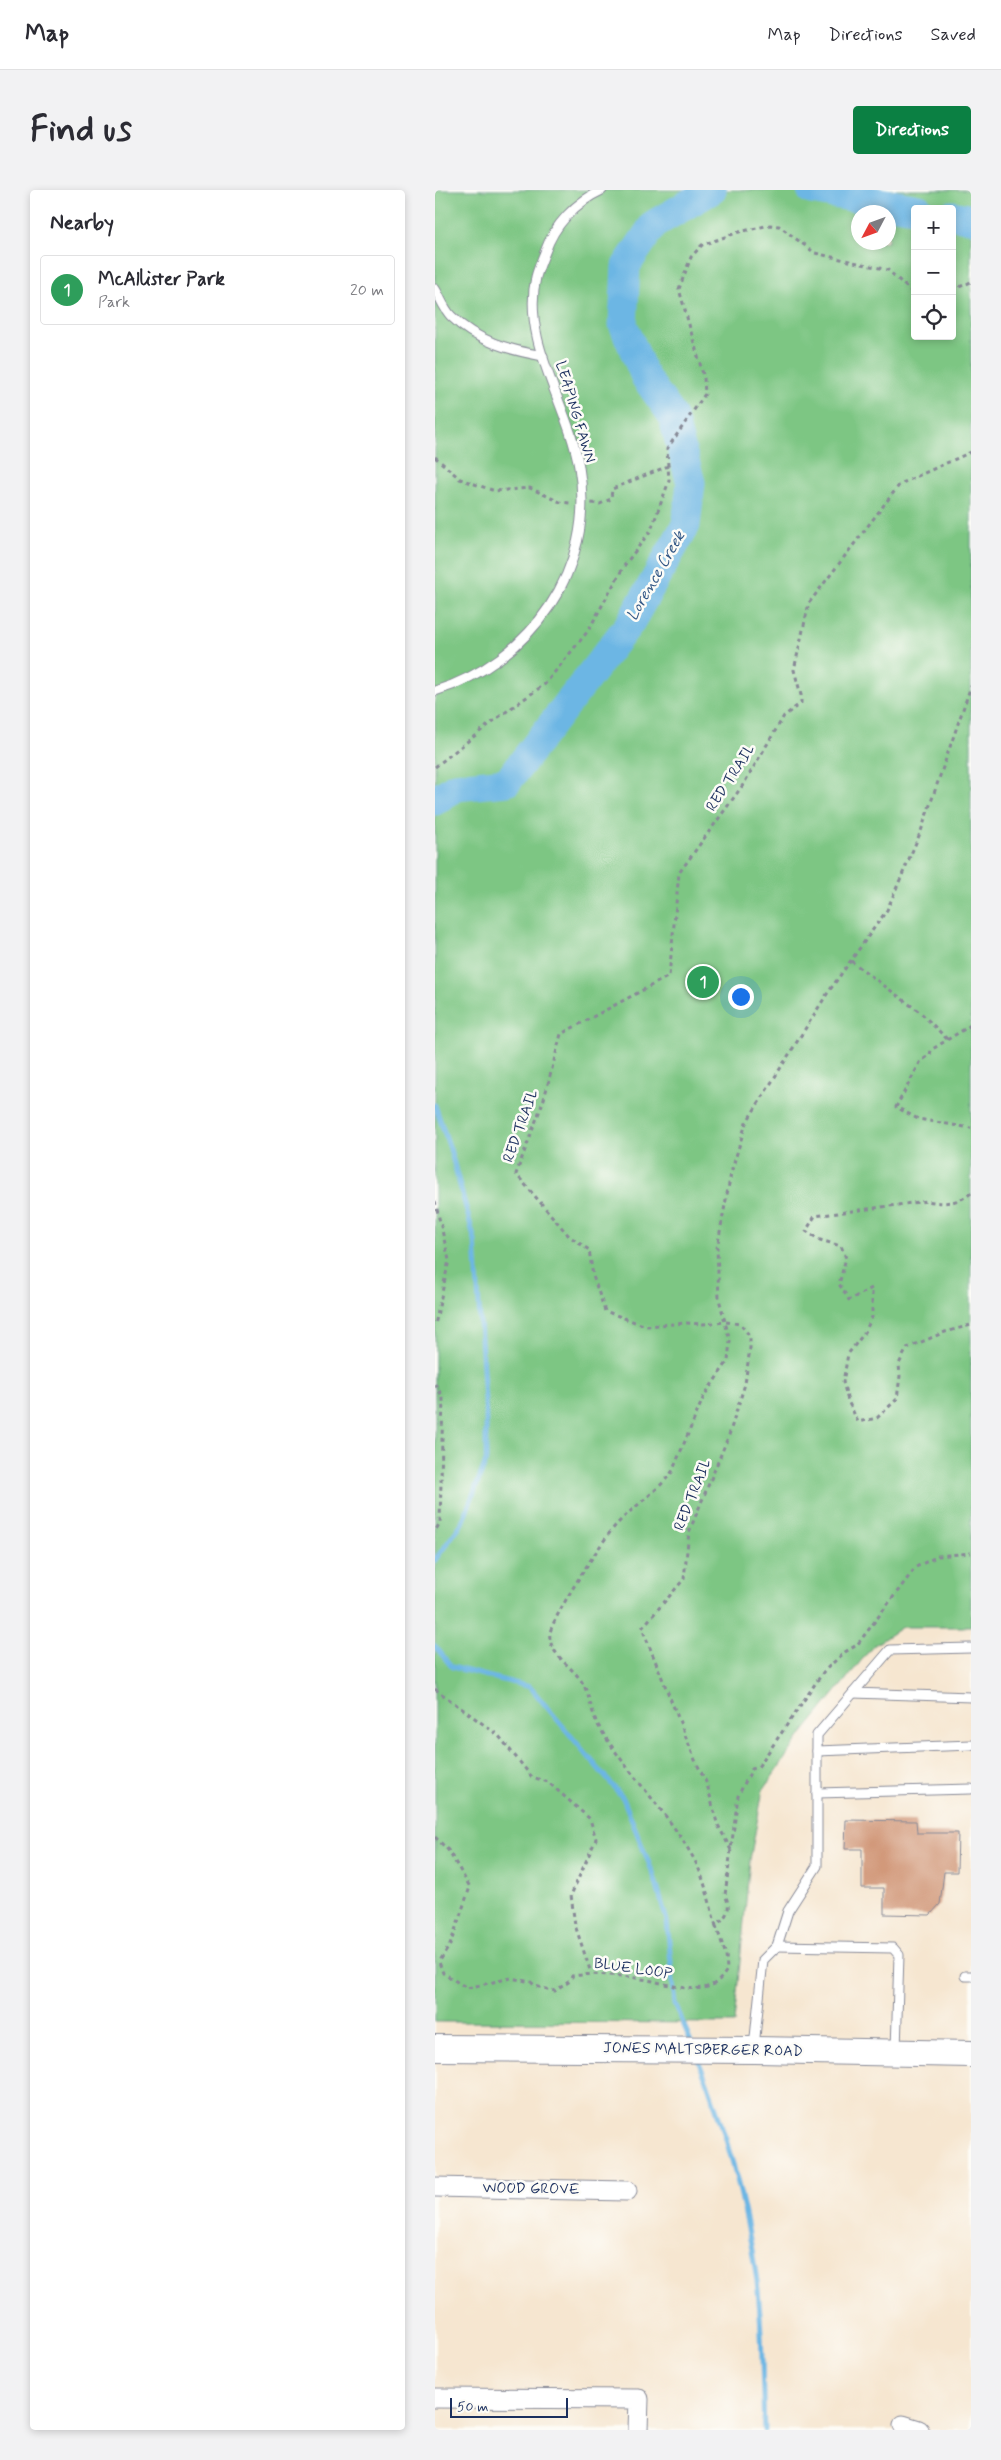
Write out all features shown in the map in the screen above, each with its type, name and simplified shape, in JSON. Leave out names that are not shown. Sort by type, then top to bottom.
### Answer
[{"type":"main road","name":"JONES MALTSBERGER ROAD","points":[[435,2048],[752,2050],[971,2054]]},
{"type":"street","name":"WOOD GROVE","points":[[435,2187],[627,2191]]},
{"type":"street","points":[[435,2398],[639,2399],[638,2430]]},
{"type":"lane","name":"LEAPING FAWN","points":[[435,691],[473,677],[491,667],[523,640],[549,608],[571,564],[579,530],[581,510],[579,468],[575,448],[537,340],[534,302],[536,278],[548,243],[561,222],[574,208],[603,190]]},
{"type":"lane","points":[[435,289],[450,315],[483,340],[517,352],[543,356]]},
{"type":"lane","points":[[752,2050],[763,1960],[777,1946],[788,1912],[817,1866],[817,1735],[890,1650],[971,1648]]},
{"type":"lane","points":[[853,1693],[971,1697]]},
{"type":"lane","points":[[817,1751],[971,1745]]},
{"type":"lane","points":[[817,1793],[971,1789]]},
{"type":"lane","points":[[777,1946],[893,1948],[899,1955],[896,2052]]},
{"type":"path","points":[[668,466],[667,449],[705,394],[704,378],[679,289],[691,257],[702,245],[739,232],[770,225],[779,226],[815,253],[875,265],[888,270],[911,291]]},
{"type":"path","points":[[956,288],[971,282]]},
{"type":"path","name":"RED TRAIL","points":[[731,1850],[717,1824],[707,1784],[695,1760],[641,1628],[683,1579],[689,1532],[729,1435],[745,1384],[750,1336],[740,1324],[726,1322],[646,1326],[605,1311],[593,1276],[589,1250],[569,1236],[516,1174],[544,1099],[561,1034],[669,976],[679,872],[743,785],[784,716],[801,703],[801,695],[794,670],[809,603],[900,484],[971,452]]},
{"type":"path","points":[[716,1926],[695,1862],[597,1724],[584,1685],[576,1673],[554,1651],[550,1642],[550,1633],[557,1616],[605,1538],[617,1524],[665,1481],[672,1472],[704,1396],[728,1361],[730,1341],[719,1299],[717,1248],[731,1174],[746,1123],[817,1010],[887,910],[949,756],[971,686]]},
{"type":"path","points":[[851,960],[921,1013],[947,1039]]},
{"type":"path","points":[[971,1025],[931,1050],[930,1055],[921,1061],[896,1107],[918,1119],[971,1128]]},
{"type":"path","points":[[971,1193],[960,1201],[940,1203],[927,1201],[815,1216],[805,1231],[820,1240],[841,1246],[846,1258],[839,1284],[849,1300],[872,1288],[873,1317],[865,1332],[848,1354],[843,1382],[848,1401],[858,1422],[877,1418],[897,1399],[900,1376],[899,1364],[907,1348],[945,1332],[971,1325]]},
{"type":"path","points":[[435,1201],[449,1260],[435,1325]]},
{"type":"path","points":[[435,1384],[443,1397],[440,1523],[435,1531]]},
{"type":"path","points":[[435,1689],[498,1735],[532,1777],[548,1782],[590,1819],[596,1838],[571,1895],[575,1925],[591,1973]]},
{"type":"path","name":"BLUE LOOP","points":[[435,1837],[448,1850],[470,1887],[450,1945],[439,1962],[443,1973],[467,1988],[511,1978],[531,1982],[535,1986],[555,1991],[570,1982],[572,1976],[591,1973],[683,1987],[703,1988],[718,1983],[727,1970],[726,1955]]},
{"type":"green space","points":[[435,190],[971,190],[971,1627],[902,1627],[873,1646],[802,1734],[763,1790],[750,1860],[734,2023],[435,2022]]},
{"type":"building","points":[[846,1820],[916,1821],[917,1833],[958,1833],[957,1872],[944,1872],[940,1904],[930,1915],[884,1914],[884,1888],[862,1888],[862,1849],[845,1849]]},
{"type":"waterway","name":"Lorence Creek","points":[[435,801],[455,787],[507,782],[630,623],[686,525],[691,483],[672,415],[645,377],[623,324],[626,266],[654,224],[712,190]]},
{"type":"waterway","name":"Lorence Creek","points":[[811,190],[911,208]]},
{"type":"waterway","name":"Lorence Creek","points":[[956,216],[971,219]]},
{"type":"waterway","points":[[435,1105],[450,1149],[475,1241],[486,1418],[486,1461],[462,1523],[435,1560]]},
{"type":"waterway","points":[[435,1646],[452,1667],[530,1687],[623,1798],[654,1876],[667,1921],[675,2004],[691,2042]]},
{"type":"waterway","points":[[697,2057],[726,2139],[747,2224],[757,2281],[764,2430]]},
{"type":"place","name":"McAllister Park","points":[[703,982]]}]
